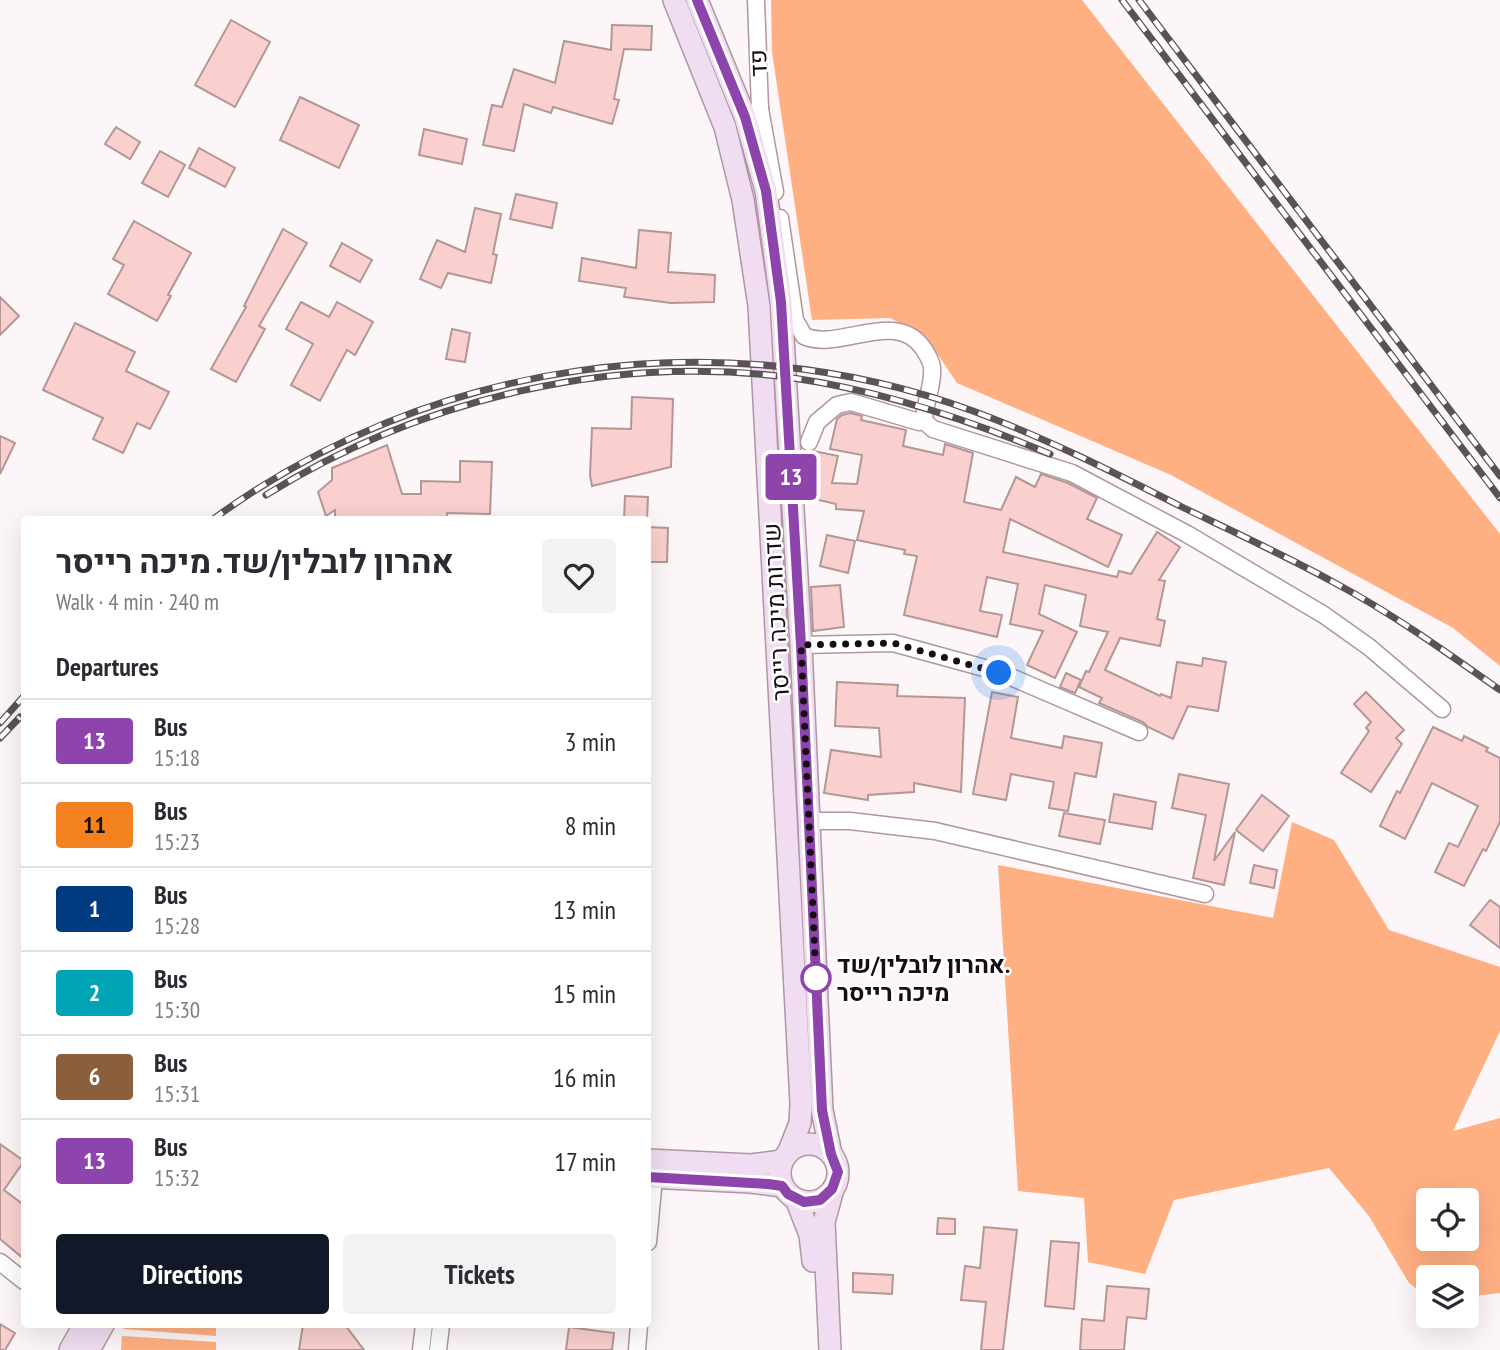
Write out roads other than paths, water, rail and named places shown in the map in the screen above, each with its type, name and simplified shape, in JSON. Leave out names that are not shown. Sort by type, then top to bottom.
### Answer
[{"type":"street","name":"שדרות מיכה רייסר","points":[[674,0],[724,127],[743,200],[759,306],[801,1102],[800,1123],[786,1156]]},
{"type":"street","name":"שדרות מיכה רייסר","points":[[697,0],[753,113],[781,302],[801,645],[822,1110],[831,1154]]},
{"type":"street","name":"פד","points":[[756,0],[753,113],[796,320],[804,336],[820,340],[883,331],[909,336],[920,343],[932,365],[924,421]]},
{"type":"street","points":[[809,442],[817,422],[836,404],[851,402],[919,422],[924,421],[933,429],[1072,473],[1187,534],[1324,615],[1369,647],[1442,709]]},
{"type":"street","points":[[801,645],[893,643],[999,673],[1139,732]]},
{"type":"street","points":[[809,821],[850,821],[935,831],[1205,894]]},
{"type":"street","points":[[651,1169],[751,1166],[786,1156],[806,1144],[815,1144],[831,1154],[838,1172],[824,1222],[830,1350]]},
{"type":"street","points":[[786,1156],[780,1169],[810,1235],[818,1350]]},
{"type":"street","points":[[651,1169],[750,1182],[789,1192],[812,1202],[820,1200],[832,1189]]},
{"type":"street","points":[[0,1262],[21,1278]]},
{"type":"street","points":[[421,1350],[424,1328]]},
{"type":"street","points":[[438,1350],[441,1328]]},
{"type":"street","points":[[637,1350],[639,1328]]},
{"type":"street","points":[[70,1350],[92,1332]]},
{"type":"railway","points":[[1122,0],[1500,498]]},
{"type":"railway","points":[[1139,0],[1500,476]]},
{"type":"railway","points":[[218,516],[297,466],[387,422],[482,391],[579,371],[678,362],[778,366],[876,382],[973,411],[1054,444],[1357,595],[1500,690]]},
{"type":"railway","points":[[266,495],[325,461],[388,433],[453,409],[520,391],[588,379],[656,372],[725,372],[793,378],[859,390],[987,429],[1050,454]]},
{"type":"railway","points":[[0,723],[21,699]]},
{"type":"railway","points":[[0,738],[20,717]]},
{"type":"place","name":"אהרון לובלין/שד. מיכה רייסר","points":[[816,978]]}]
